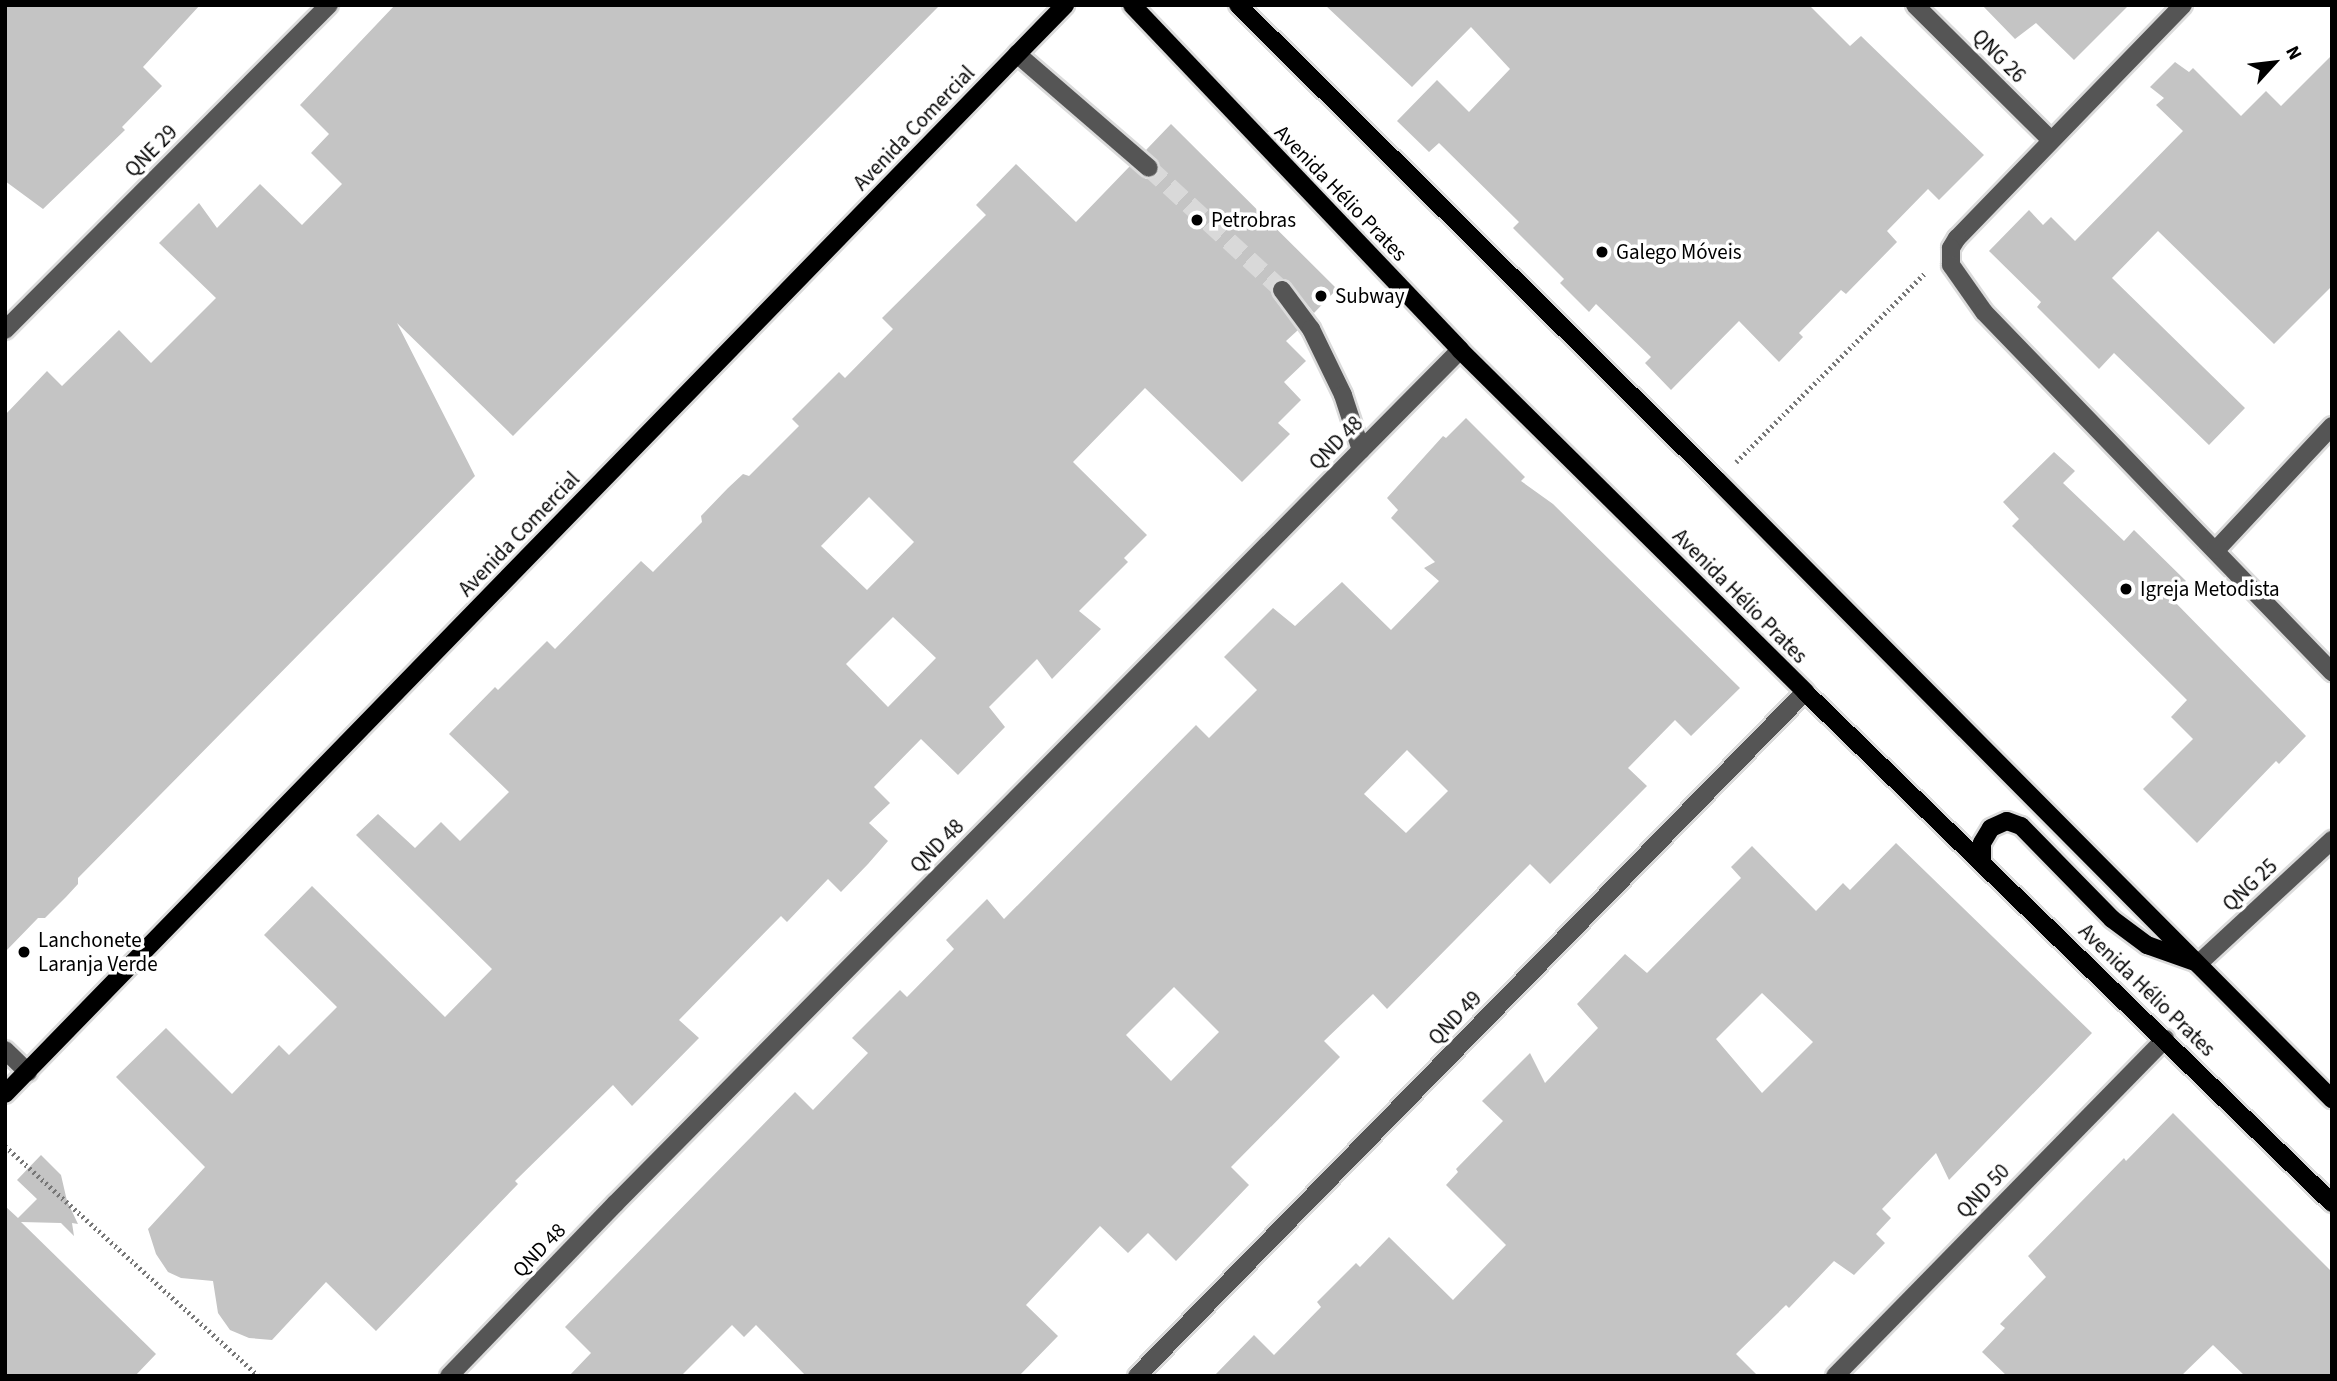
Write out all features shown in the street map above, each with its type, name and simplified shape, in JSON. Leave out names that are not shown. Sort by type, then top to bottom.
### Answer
[{"type":"main road","name":"Avenida Comercial","points":[[5,1094],[1065,5]]},
{"type":"main road","name":"Avenida Hélio Prates","points":[[1132,5],[1460,350],[1805,692],[2332,1203]]},
{"type":"main road","points":[[1238,5],[1717,480],[2332,1099]]},
{"type":"main road","points":[[1982,863],[1982,842],[1991,828],[2007,821],[2021,826],[2112,919],[2147,945],[2198,964]]},
{"type":"street","name":"QNE 29","points":[[5,330],[329,5]]},
{"type":"street","name":"QNG 26","points":[[1914,5],[2051,140]]},
{"type":"street","points":[[2183,5],[1951,247],[1951,265],[1956,277],[1984,312],[2332,673]]},
{"type":"street","points":[[1017,54],[1149,168]]},
{"type":"street","points":[[1282,290],[1311,329],[1343,395],[1361,450]]},
{"type":"street","name":"QND 48","points":[[449,1376],[615,1203],[1460,350]]},
{"type":"street","points":[[2216,550],[2332,426]]},
{"type":"street","name":"QND 49","points":[[1137,1376],[1805,692]]},
{"type":"street","name":"QNG 25","points":[[2198,964],[2332,841]]},
{"type":"street","name":"QND 50","points":[[1835,1376],[2165,1039]]},
{"type":"street","points":[[5,1050],[28,1072]]},
{"type":"path","points":[[1717,480],[1951,247]]},
{"type":"path","points":[[5,1146],[259,1376]]},
{"type":"building","points":[[5,5],[200,5],[143,67],[162,86],[122,127],[125,130],[43,209],[5,181]]},
{"type":"building","points":[[395,5],[940,5],[513,436],[397,323],[475,476],[78,878],[78,884],[66,897],[45,918],[38,918],[5,952],[5,415],[47,371],[62,386],[119,330],[151,363],[216,298],[159,243],[199,203],[217,228],[260,184],[302,225],[342,184],[311,153],[329,134],[300,105]]},
{"type":"building","points":[[1325,5],[1809,5],[1850,46],[1861,36],[1984,155],[1939,200],[1928,189],[1887,231],[1897,242],[1846,294],[1841,290],[1799,333],[1803,337],[1779,362],[1739,321],[1671,390],[1645,363],[1651,357],[1596,304],[1589,312],[1560,283],[1564,279],[1513,228],[1519,222],[1439,143],[1429,152],[1397,121],[1437,80],[1469,112],[1510,69],[1471,27],[1412,87]]},
{"type":"building","points":[[1982,5],[2129,5],[2074,60],[2036,23],[2015,39]]},
{"type":"building","points":[[2332,55],[2332,286],[2274,344],[2158,231],[2112,278],[2245,408],[2209,445],[2114,353],[2099,369],[2037,307],[2041,302],[1989,251],[2029,210],[2043,225],[2051,217],[2075,241],[2183,131],[2156,105],[2164,98],[2150,87],[2175,62],[2189,72],[2193,68],[2241,116],[2266,91],[2281,106]]},
{"type":"building","points":[[1171,124],[1337,289],[1314,313],[1287,280],[1280,279],[1271,286],[1273,297],[1298,330],[1286,341],[1306,361],[1284,382],[1301,400],[1278,423],[1290,434],[1242,482],[1145,388],[1073,462],[1147,535],[1124,558],[1128,562],[1079,611],[1101,629],[1052,679],[1037,659],[989,707],[1005,727],[958,775],[921,739],[874,787],[890,803],[869,823],[888,841],[868,864],[841,892],[828,879],[787,922],[781,916],[679,1020],[699,1038],[632,1106],[613,1085],[515,1181],[518,1184],[376,1331],[326,1282],[272,1340],[249,1338],[230,1330],[218,1313],[213,1281],[181,1278],[168,1272],[156,1254],[148,1229],[205,1167],[116,1077],[166,1028],[232,1094],[279,1045],[289,1055],[337,1007],[264,935],[312,886],[445,1017],[492,969],[356,835],[378,814],[415,848],[441,822],[460,841],[509,792],[449,734],[495,687],[498,690],[547,641],[555,649],[641,561],[653,572],[702,522],[701,516],[728,488],[743,474],[749,476],[799,426],[792,419],[839,372],[845,378],[893,329],[882,318],[986,215],[976,205],[1016,164],[1076,222],[1130,166],[1146,179],[1157,176],[1159,164],[1146,150]],"holes":[[[869,497],[914,542],[867,590],[821,546]],[[893,617],[936,658],[888,707],[846,664]]]},
{"type":"building","points":[[1466,418],[1525,477],[1521,481],[1553,504],[1740,688],[1691,736],[1675,720],[1628,768],[1647,786],[1550,884],[1530,864],[1387,1009],[1373,994],[1324,1041],[1340,1057],[1231,1167],[1249,1185],[1176,1261],[1148,1233],[1128,1253],[1100,1226],[1026,1305],[1058,1336],[1019,1376],[806,1376],[756,1325],[744,1337],[732,1325],[681,1376],[569,1376],[591,1353],[565,1327],[795,1092],[813,1110],[868,1053],[852,1038],[900,990],[907,997],[954,949],[946,940],[987,899],[1004,919],[1196,725],[1209,738],[1257,690],[1224,657],[1273,608],[1295,626],[1342,582],[1391,630],[1439,581],[1424,568],[1435,562],[1391,518],[1398,510],[1387,498],[1443,436],[1446,438]],"holes":[[[1407,750],[1448,791],[1406,833],[1364,794]],[[1174,987],[1219,1032],[1171,1081],[1126,1035]]]},
{"type":"building","name":"Igreja Metodista","points":[[2054,452],[2075,471],[2063,483],[2124,541],[2134,530],[2186,581],[2170,597],[2306,736],[2279,764],[2276,761],[2197,843],[2143,789],[2193,739],[2171,717],[2187,700],[2012,526],[2019,519],[2003,502]]},
{"type":"building","points":[[1896,843],[2092,1033],[1949,1180],[1936,1153],[1882,1209],[1891,1218],[1876,1234],[1885,1243],[1854,1275],[1834,1261],[1789,1308],[1786,1305],[1736,1354],[1758,1376],[1214,1376],[1254,1335],[1274,1355],[1321,1307],[1317,1302],[1356,1263],[1360,1267],[1389,1237],[1453,1300],[1506,1245],[1446,1185],[1458,1172],[1456,1169],[1503,1121],[1482,1101],[1530,1053],[1545,1083],[1598,1028],[1577,1004],[1625,954],[1647,973],[1741,878],[1731,867],[1752,846],[1816,911],[1843,883],[1850,890]],"holes":[[[1762,993],[1813,1042],[1762,1093],[1716,1039]]]},
{"type":"building","points":[[2173,1113],[2332,1272],[2332,1376],[2245,1376],[2213,1345],[2181,1376],[2007,1376],[1982,1352],[2005,1328],[2000,1324],[2046,1277],[2028,1256],[2124,1158],[2126,1161]]},
{"type":"building","points":[[41,1155],[61,1175],[67,1201],[78,1224],[72,1223],[74,1236],[61,1223],[21,1222],[156,1354],[135,1376],[5,1376],[5,1206],[18,1218],[37,1199],[17,1180]]},
{"type":"tunnel","points":[[1149,168],[1282,290]]},
{"type":"place","name":"Petrobras","points":[[1197,220]]},
{"type":"place","name":"Galego Móveis","points":[[1602,252]]},
{"type":"place","name":"Subway","points":[[1321,296]]},
{"type":"place","name":"Igreja Metodista","points":[[2126,589]]},
{"type":"place","name":"Lanchonete Laranja Verde","points":[[24,952]]}]
